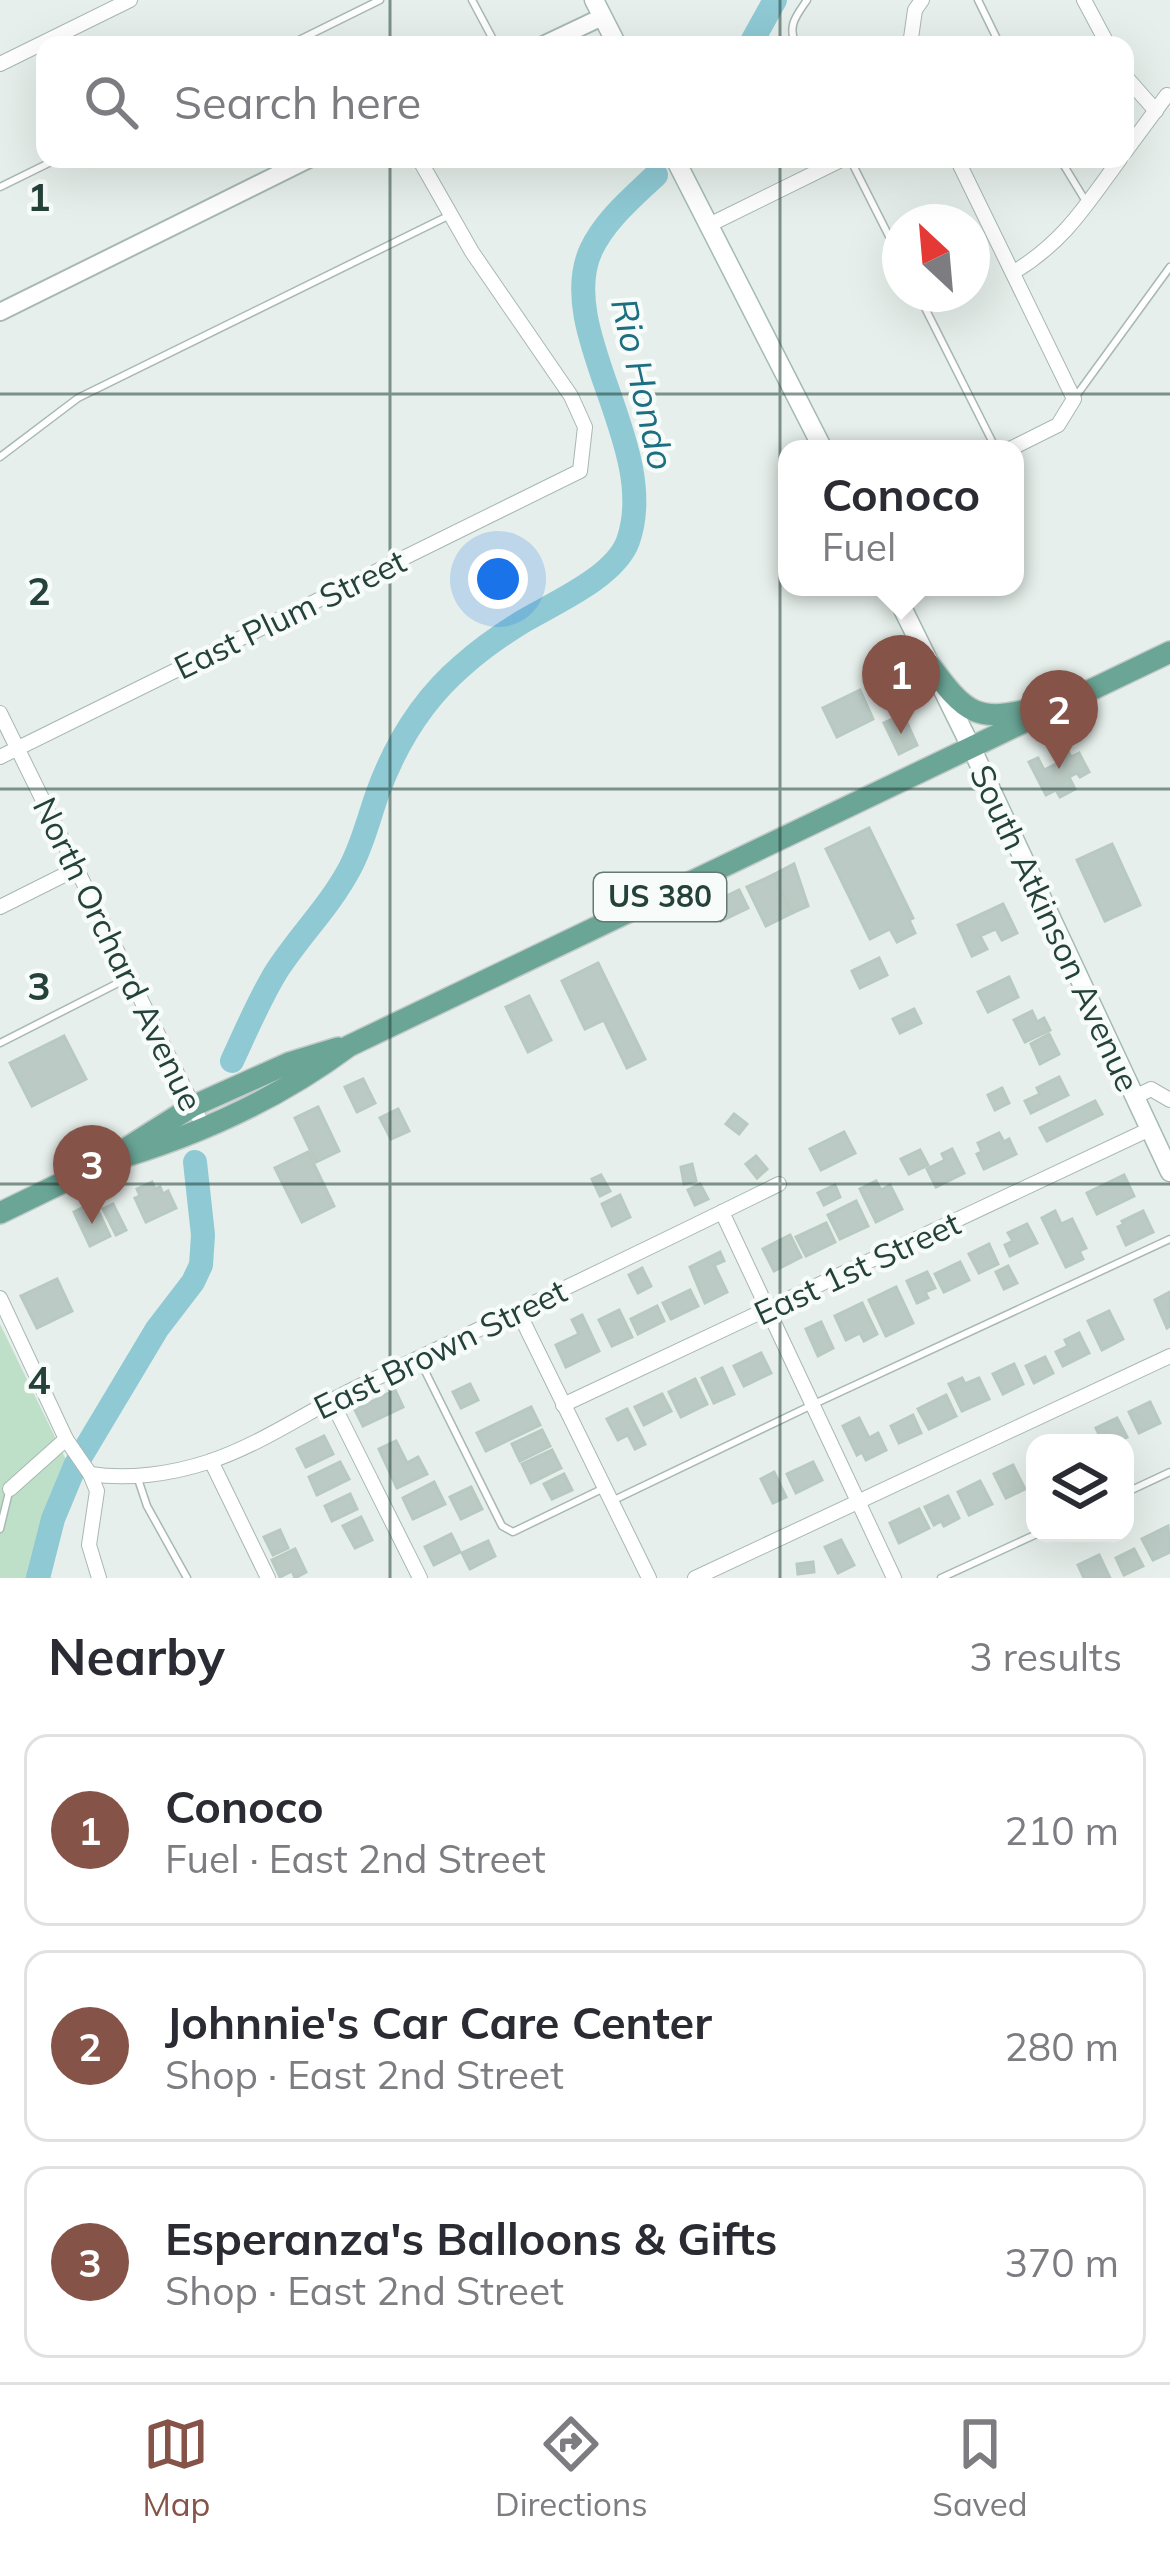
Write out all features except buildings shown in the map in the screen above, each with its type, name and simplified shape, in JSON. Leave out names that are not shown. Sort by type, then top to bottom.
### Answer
[{"type":"main road","points":[[598,8],[612,36]]},
{"type":"main road","points":[[679,168],[818,440]]},
{"type":"main road","name":"South Atkinson Avenue","points":[[896,596],[1170,1172]]},
{"type":"main road","name":"US 380","points":[[103,1163],[205,1130],[297,1082],[349,1046],[1170,652]]},
{"type":"main road","points":[[929,664],[957,700],[987,715],[1080,696]]},
{"type":"main road","name":"US 380","points":[[0,1213],[103,1163],[194,1106],[289,1063],[349,1046]]},
{"type":"street","points":[[57,36],[130,0]]},
{"type":"street","points":[[911,36],[915,10],[922,0]]},
{"type":"street","points":[[1084,0],[1103,36]]},
{"type":"street","points":[[557,36],[598,8]]},
{"type":"street","points":[[0,64],[36,46]]},
{"type":"street","points":[[1134,86],[1156,111]]},
{"type":"street","points":[[1134,140],[1169,93]]},
{"type":"street","points":[[0,312],[292,168]]},
{"type":"street","points":[[424,168],[451,215]]},
{"type":"street","points":[[710,225],[827,168]]},
{"type":"street","points":[[962,168],[1074,399],[1058,425],[1024,442]]},
{"type":"street","points":[[1014,272],[1063,236],[1113,168]]},
{"type":"street","name":"East Plum Street","points":[[0,757],[580,471],[585,427],[571,396],[451,215]]},
{"type":"street","name":"North Orchard Avenue","points":[[0,713],[205,1130]]},
{"type":"street","points":[[0,907],[76,869]]},
{"type":"street","points":[[1135,1097],[1151,1089],[1170,1100]]},
{"type":"street","name":"East 1st Street","points":[[563,1405],[1150,1130]]},
{"type":"street","name":"East Brown Street","points":[[87,1472],[166,1472],[211,1461],[779,1184]]},
{"type":"street","points":[[722,1212],[894,1578]]},
{"type":"street","points":[[0,1298],[69,1444],[97,1491],[89,1546],[99,1578]]},
{"type":"street","points":[[518,1311],[649,1578]]},
{"type":"street","points":[[695,1578],[1170,1356]]},
{"type":"street","points":[[331,1400],[420,1578]]},
{"type":"street","points":[[10,1489],[69,1444]]},
{"type":"street","points":[[211,1461],[268,1578]]},
{"type":"lane","points":[[307,36],[380,0]]},
{"type":"lane","points":[[472,0],[491,36]]},
{"type":"lane","points":[[792,36],[792,23],[807,0]]},
{"type":"lane","points":[[978,0],[996,36]]},
{"type":"lane","points":[[0,187],[39,168]]},
{"type":"lane","points":[[851,168],[882,225]]},
{"type":"lane","points":[[1066,168],[1087,203]]},
{"type":"lane","points":[[0,457],[78,398],[451,215]]},
{"type":"lane","points":[[1074,399],[1170,267]]},
{"type":"lane","points":[[927,312],[991,440]]},
{"type":"lane","points":[[0,1043],[130,977]]},
{"type":"lane","points":[[419,1358],[502,1526],[513,1532],[812,1405],[1170,1239]]},
{"type":"lane","points":[[1134,1489],[1170,1472]]},
{"type":"lane","points":[[136,1474],[147,1506],[187,1578]]},
{"type":"lane","points":[[0,1529],[10,1489]]},
{"type":"lane","points":[[941,1578],[1026,1539]]},
{"type":"green space","points":[[0,1324],[72,1472],[53,1519],[38,1578],[0,1578]]},
{"type":"waterway","name":"Rio Hondo","points":[[755,36],[775,0]]},
{"type":"waterway","name":"Rio Hondo","points":[[232,1061],[276,972],[350,868],[385,774],[423,707],[484,648],[597,577],[628,541],[634,505],[631,468],[595,353],[583,282],[591,250],[604,229],[656,175]]},
{"type":"waterway","name":"Rio Hondo","points":[[38,1578],[53,1519],[75,1466],[201,1265],[203,1235],[195,1162]]},
{"type":"place","name":"Conoco","points":[[901,734]]},
{"type":"place","name":"Johnnie's Car Care Center","points":[[1059,769]]},
{"type":"place","name":"Esperanza's Balloons & Gifts","points":[[92,1224]]}]
